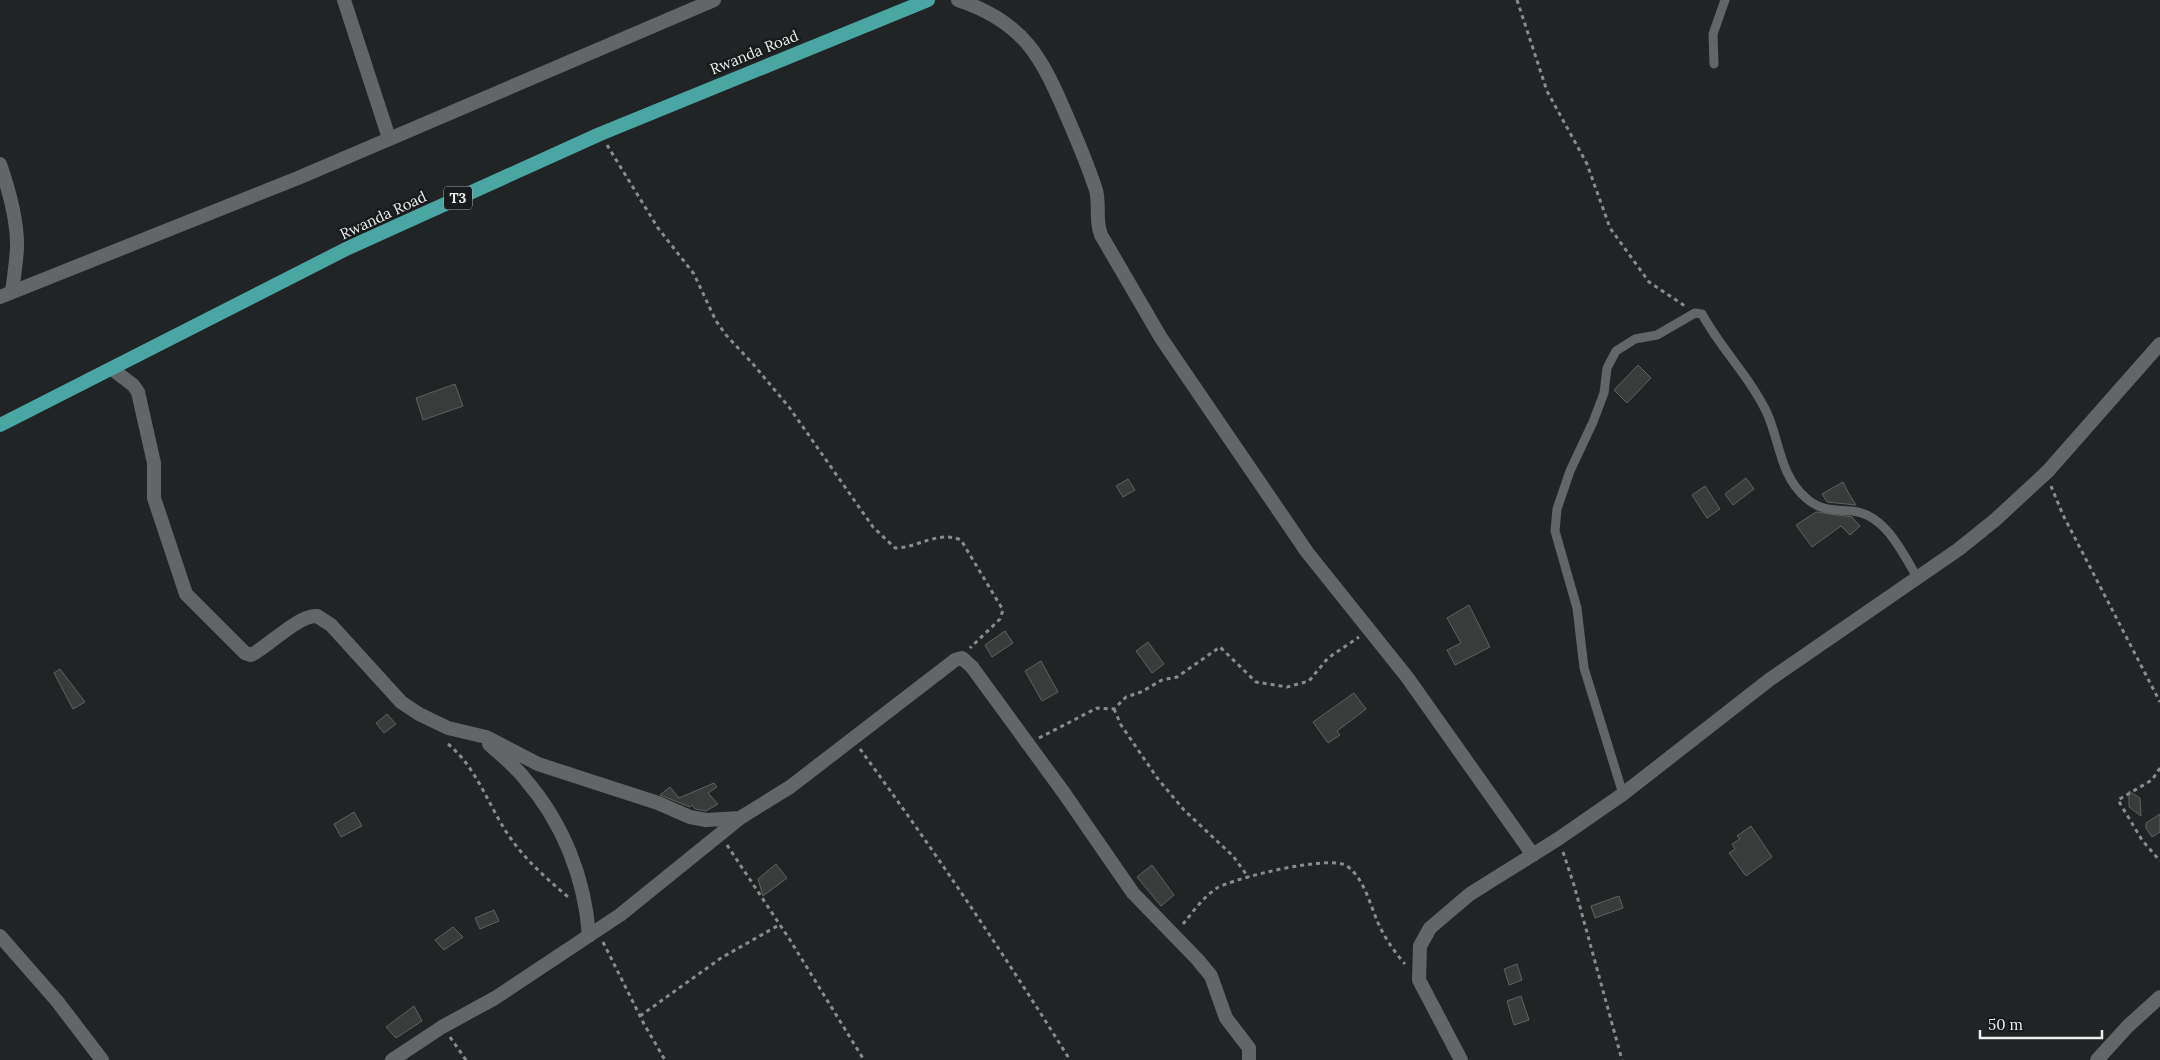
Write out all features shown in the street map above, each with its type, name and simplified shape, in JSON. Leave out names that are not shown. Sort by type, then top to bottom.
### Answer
[{"type":"highway","name":"Rwanda Road","points":[[0,425],[348,248],[600,134],[928,0]]},
{"type":"street","points":[[344,0],[389,138]]},
{"type":"street","points":[[6,294],[298,178],[714,0]]},
{"type":"street","points":[[958,0],[980,7],[1015,29],[1041,60],[1078,144],[1096,192],[1096,223],[1129,286],[1201,400],[1291,528],[1407,677],[1534,855]]},
{"type":"street","points":[[0,164],[7,186],[16,231],[17,247],[6,294]]},
{"type":"street","points":[[1460,1060],[1419,980],[1420,946],[1430,928],[1470,894],[1534,855],[1623,794],[1769,680],[1974,537],[2048,471],[2104,410],[2160,344]]},
{"type":"street","points":[[112,369],[133,385],[138,392],[154,463],[154,498],[186,594],[249,656],[261,650],[303,619],[313,616],[320,618],[331,625],[401,702],[448,728],[480,735],[538,764],[658,803],[690,817],[706,820],[740,818]]},
{"type":"street","points":[[392,1060],[442,1027],[495,998],[620,915],[740,818],[790,787],[955,660],[962,658],[972,667],[1064,792],[1133,893],[1211,976],[1226,1018],[1249,1048],[1249,1060]]},
{"type":"street","points":[[480,735],[524,777],[558,826],[578,874],[592,933]]},
{"type":"street","points":[[0,936],[57,1001],[102,1060]]},
{"type":"street","points":[[2097,1060],[2128,1026],[2160,998]]},
{"type":"lane","points":[[1714,64],[1713,34],[1725,0]]},
{"type":"lane","points":[[1623,794],[1584,668],[1578,608],[1555,531],[1558,509],[1570,471],[1593,422],[1604,393],[1607,368],[1616,351],[1635,339],[1657,335],[1695,313],[1702,314],[1748,381],[1767,414],[1780,458],[1794,486],[1806,499],[1819,507],[1839,512],[1852,511],[1873,519],[1898,545],[1916,577]]},
{"type":"path","points":[[1517,0],[1547,91],[1587,164],[1610,228],[1649,282],[1695,313]]},
{"type":"path","points":[[600,134],[658,228],[694,274],[721,328],[789,407],[874,527],[895,548],[907,548],[941,536],[961,540],[998,600],[1003,614],[962,658]]},
{"type":"path","points":[[2048,471],[2052,492],[2063,515],[2160,702]]},
{"type":"path","points":[[1029,745],[1046,733],[1096,708],[1114,709],[1126,697],[1141,692],[1162,680],[1178,677],[1220,647],[1256,682],[1286,686],[1309,681],[1328,658],[1370,629]]},
{"type":"path","points":[[1114,709],[1121,725],[1158,779],[1184,810],[1233,856],[1249,878]]},
{"type":"path","points":[[442,739],[459,753],[471,769],[507,834],[526,860],[572,901]]},
{"type":"path","points":[[852,739],[953,879],[1013,968],[1070,1060]]},
{"type":"path","points":[[2160,768],[2152,780],[2118,800],[2142,840],[2160,861]]},
{"type":"path","points":[[720,834],[780,924],[864,1060]]},
{"type":"path","points":[[1558,839],[1574,885],[1622,1060]]},
{"type":"path","points":[[1174,935],[1206,898],[1219,888],[1299,865],[1334,862],[1347,865],[1367,895],[1381,930],[1400,960],[1419,980]]},
{"type":"path","points":[[640,1016],[721,958],[780,924]]},
{"type":"path","points":[[592,933],[665,1060]]},
{"type":"path","points":[[442,1027],[466,1060]]},
{"type":"building","points":[[1638,365],[1651,378],[1627,403],[1614,390]]},
{"type":"building","points":[[455,384],[463,406],[423,420],[416,398]]},
{"type":"building","points":[[1746,478],[1754,489],[1733,505],[1725,494]]},
{"type":"building","points":[[1128,479],[1135,490],[1123,497],[1116,486]]},
{"type":"building","points":[[1843,482],[1856,505],[1827,502],[1822,494]]},
{"type":"building","points":[[1705,486],[1720,509],[1707,518],[1692,495]]},
{"type":"building","points":[[1816,512],[1852,517],[1860,526],[1850,535],[1841,526],[1812,547],[1796,525]]},
{"type":"building","points":[[1469,605],[1490,647],[1455,665],[1447,650],[1461,643],[1447,618]]},
{"type":"building","points":[[1005,631],[1013,643],[992,657],[985,645]]},
{"type":"building","points":[[1148,642],[1164,664],[1152,673],[1136,651]]},
{"type":"building","points":[[1041,661],[1058,692],[1042,701],[1025,671]]},
{"type":"building","points":[[60,669],[85,702],[73,709],[54,673]]},
{"type":"building","points":[[1354,693],[1366,709],[1337,731],[1340,735],[1328,743],[1313,722]]},
{"type":"building","points":[[387,714],[396,724],[384,733],[376,723]]},
{"type":"building","points":[[714,783],[717,787],[708,793],[718,804],[706,811],[695,809],[692,805],[690,807],[660,795],[670,787],[679,798]]},
{"type":"building","points":[[2129,791],[2140,798],[2141,816],[2129,807]]},
{"type":"building","points":[[354,812],[362,826],[341,837],[334,824]]},
{"type":"building","points":[[2160,814],[2160,832],[2152,837],[2146,828],[2146,823]]},
{"type":"building","points":[[1751,826],[1772,857],[1746,876],[1729,853],[1735,849],[1732,844],[1740,839],[1737,836]]},
{"type":"building","points":[[776,864],[787,878],[763,896],[758,879]]},
{"type":"building","points":[[1152,865],[1174,895],[1161,906],[1137,877]]},
{"type":"building","points":[[1619,896],[1623,908],[1595,918],[1591,906]]},
{"type":"building","points":[[494,910],[499,921],[480,929],[475,918]]},
{"type":"building","points":[[453,927],[463,937],[444,950],[435,940]]},
{"type":"building","points":[[1517,964],[1522,980],[1509,985],[1504,969]]},
{"type":"building","points":[[1521,996],[1529,1020],[1514,1025],[1507,1001]]},
{"type":"building","points":[[414,1006],[422,1021],[396,1038],[386,1027]]}]
